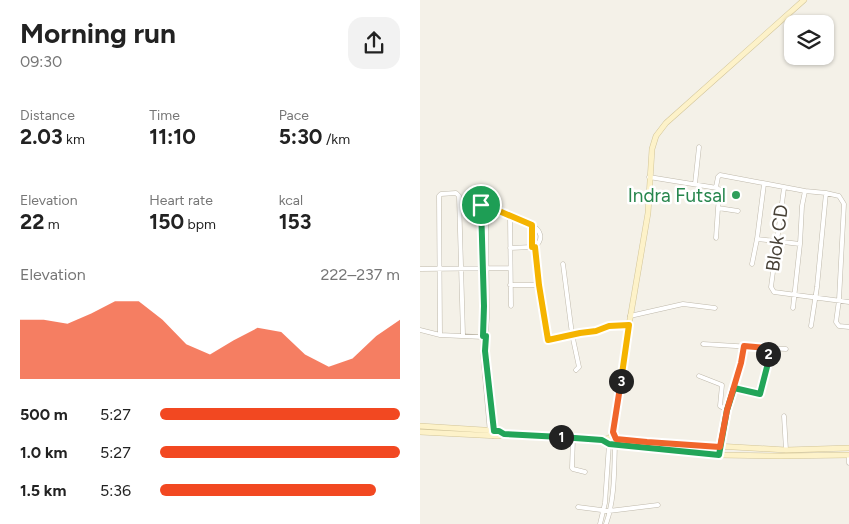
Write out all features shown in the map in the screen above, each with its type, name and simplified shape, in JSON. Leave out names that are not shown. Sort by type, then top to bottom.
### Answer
[{"type":"main road","points":[[612,441],[627,325],[648,213],[649,177],[652,149],[656,136],[666,123],[804,0]]},
{"type":"main road","points":[[420,426],[492,433],[499,436],[504,434],[602,440],[719,455],[849,455]]},
{"type":"main road","points":[[420,432],[492,433]]},
{"type":"main road","points":[[612,441],[786,450],[849,448]]},
{"type":"main road","points":[[841,448],[841,455]]},
{"type":"street","points":[[695,184],[699,147]]},
{"type":"street","points":[[716,187],[720,175],[784,188],[839,196],[844,204],[839,300],[836,322],[839,326],[849,327]]},
{"type":"street","points":[[649,177],[719,188],[716,238]]},
{"type":"street","points":[[752,264],[764,184]]},
{"type":"street","name":"Blok CD","points":[[784,188],[771,287],[774,292],[794,294]]},
{"type":"street","points":[[793,308],[805,191]]},
{"type":"street","points":[[440,335],[439,196],[441,194],[456,193],[459,196],[462,335]]},
{"type":"street","points":[[811,326],[826,193]]},
{"type":"street","points":[[492,433],[483,355],[487,318],[484,268],[484,206],[532,225],[538,230],[540,234],[539,241],[534,247],[510,248]]},
{"type":"street","points":[[718,208],[738,211]]},
{"type":"street","points":[[510,216],[511,306]]},
{"type":"street","points":[[532,225],[547,339],[596,331],[609,326],[627,325]]},
{"type":"street","points":[[757,239],[800,244]]},
{"type":"street","points":[[562,264],[572,334],[579,367],[576,370]]},
{"type":"street","points":[[420,270],[510,268]]},
{"type":"street","points":[[510,285],[539,285]]},
{"type":"street","points":[[794,294],[849,302]]},
{"type":"street","points":[[630,316],[683,304],[715,308]]},
{"type":"street","points":[[420,330],[440,335],[484,336]]},
{"type":"street","points":[[703,344],[786,349]]},
{"type":"street","points":[[719,455],[727,410],[744,346]]},
{"type":"street","points":[[734,388],[761,393],[768,363],[767,348]]},
{"type":"street","points":[[699,376],[722,386],[720,406],[727,410]]},
{"type":"street","points":[[784,416],[786,450]]},
{"type":"street","points":[[573,438],[572,468],[586,472]]},
{"type":"street","points":[[600,524],[606,495],[612,441]]},
{"type":"street","points":[[606,524],[612,488],[612,441]]},
{"type":"street","points":[[849,455],[849,463]]},
{"type":"street","points":[[578,507],[609,511],[658,505]]},
{"type":"place","name":"Indra Futsal","points":[[736,195]]},
{"type":"route","points":[[481,205],[483,336],[486,336],[485,351],[494,431],[504,434],[602,440],[609,444],[719,455],[720,447],[727,410],[734,388],[761,393],[768,363],[767,348],[744,346],[727,410],[725,423],[720,447],[616,439],[613,432],[629,325],[614,325],[596,331],[548,340],[535,247],[532,247],[532,225],[481,205]]}]
